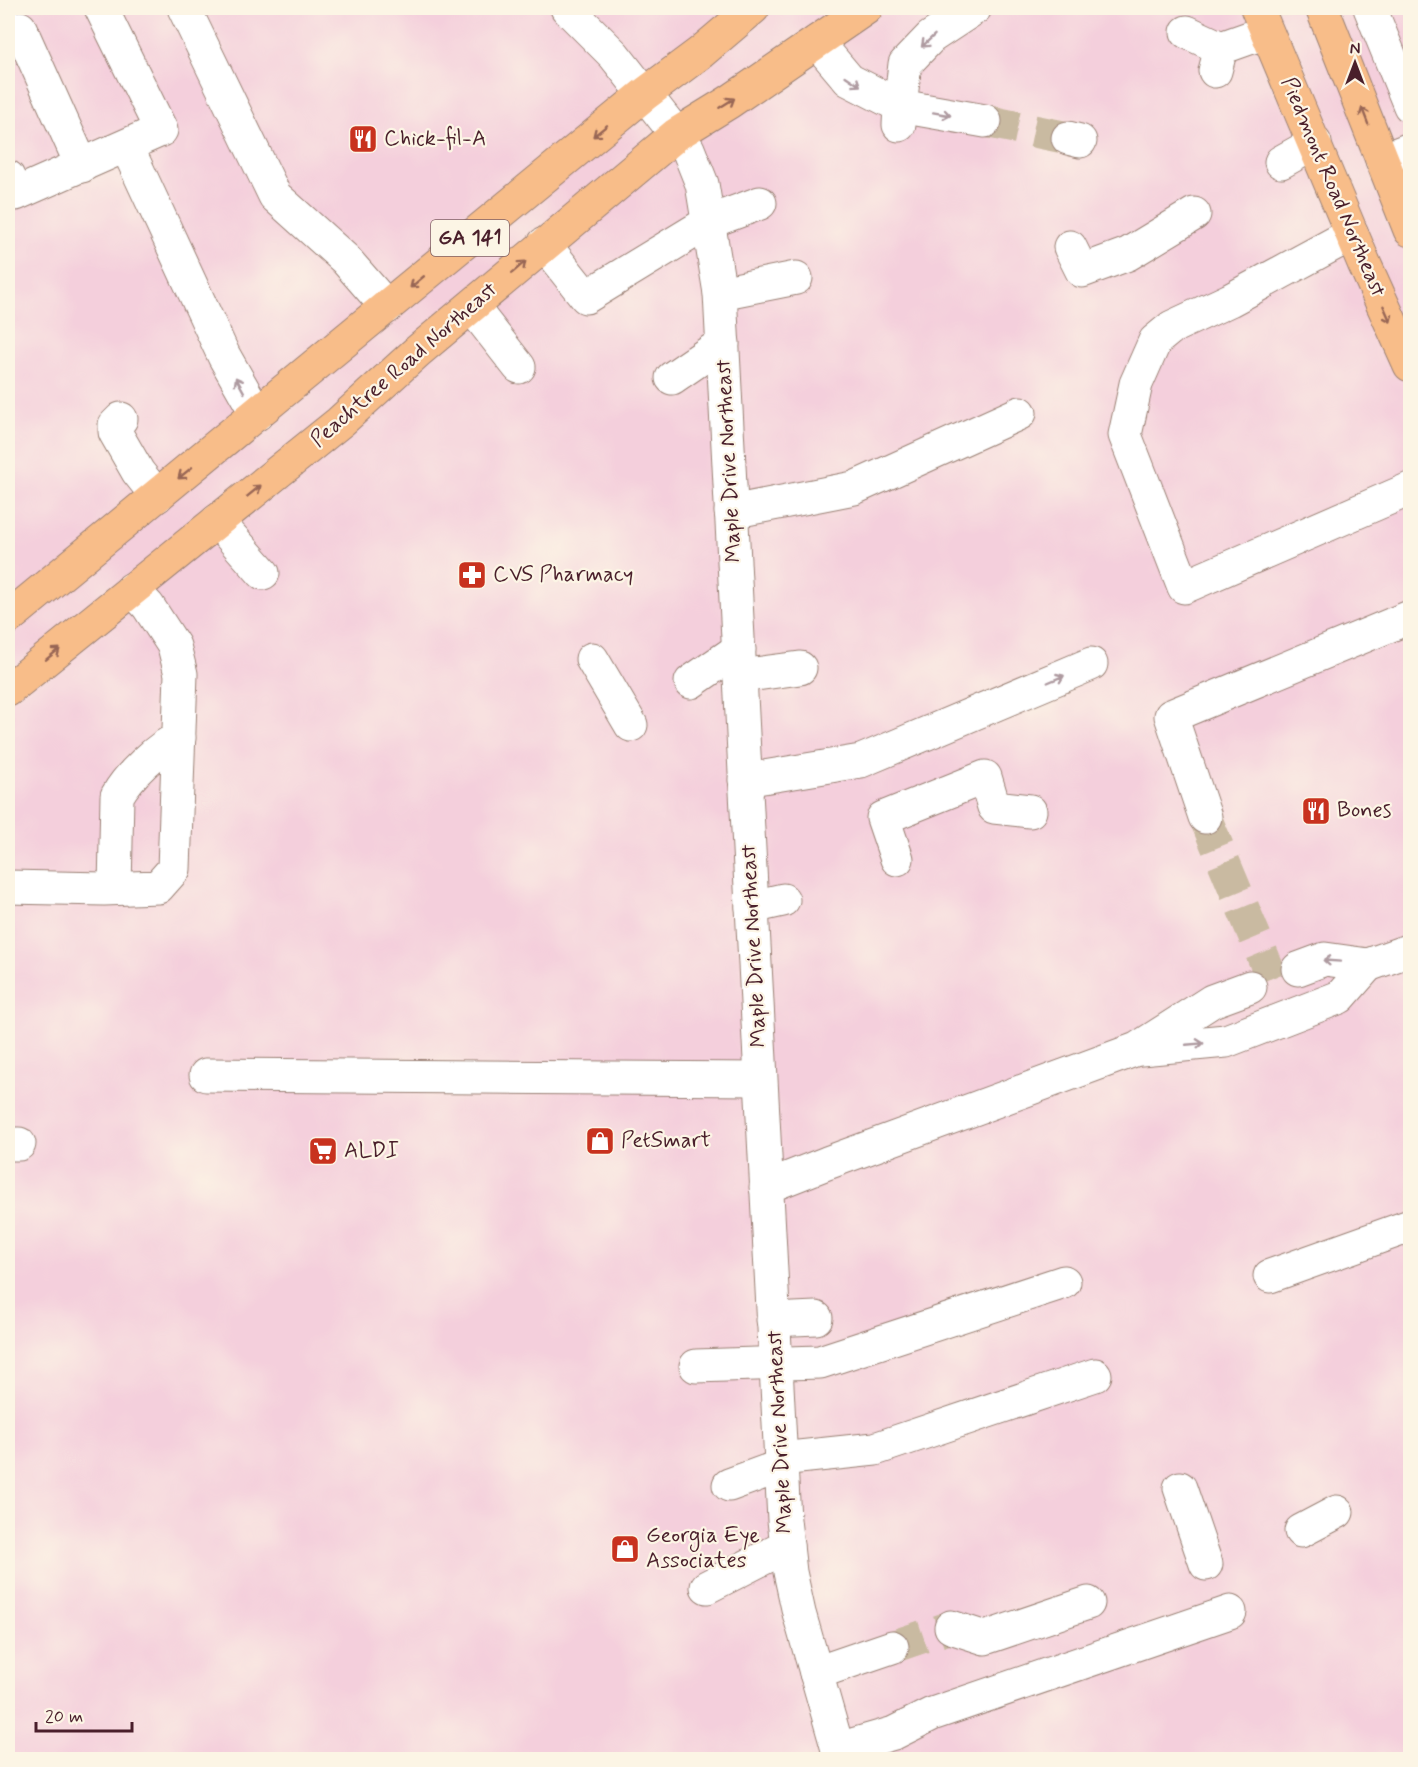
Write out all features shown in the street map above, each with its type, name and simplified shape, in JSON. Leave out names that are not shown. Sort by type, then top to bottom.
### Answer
[{"type":"main road","name":"GA 141","points":[[8,618],[645,94],[700,54],[753,8]]},
{"type":"main road","name":"Peachtree Road Northeast","points":[[8,690],[340,422],[418,351],[677,134],[729,102],[866,8]]},
{"type":"main road","points":[[1322,8],[1396,154],[1410,230]]},
{"type":"main road","name":"Piedmont Road Northeast","points":[[1262,20],[1410,365]]},
{"type":"street","points":[[8,177],[16,194],[127,147],[161,130],[101,8]]},
{"type":"street","points":[[184,8],[275,196],[345,259],[387,307]]},
{"type":"street","name":"Maple Drive Northeast","points":[[567,8],[614,55],[688,149],[702,184],[710,222],[720,293],[745,780],[767,904],[760,1079],[780,1462],[787,1546],[799,1613],[840,1754]]},
{"type":"street","points":[[899,116],[905,64],[931,37],[975,8]]},
{"type":"street","points":[[1370,8],[1410,106]]},
{"type":"street","points":[[1187,32],[1218,59],[1262,20]]},
{"type":"street","points":[[20,28],[82,166]]},
{"type":"street","points":[[817,42],[849,80],[899,116],[985,121]]},
{"type":"street","points":[[1281,162],[1315,143]]},
{"type":"street","points":[[127,147],[224,356],[257,414]]},
{"type":"street","points":[[544,244],[586,297],[710,222],[760,203]]},
{"type":"street","points":[[1070,247],[1082,271],[1128,254],[1194,214]]},
{"type":"street","points":[[1352,234],[1230,300],[1172,327],[1155,341],[1136,384],[1125,435],[1184,587],[1410,489]]},
{"type":"street","points":[[720,293],[796,278]]},
{"type":"street","points":[[472,306],[519,367]]},
{"type":"street","points":[[672,378],[723,344]]},
{"type":"street","points":[[731,512],[854,488],[1020,413]]},
{"type":"street","points":[[121,418],[116,425],[115,432],[138,472],[157,496]]},
{"type":"street","points":[[217,521],[263,573]]},
{"type":"street","points":[[8,887],[158,887],[174,869],[181,674],[174,646],[148,606],[132,589]]},
{"type":"street","points":[[1205,817],[1171,716],[1410,617]]},
{"type":"street","points":[[592,659],[631,725]]},
{"type":"street","points":[[691,682],[739,662],[800,668]]},
{"type":"street","points":[[745,780],[861,760],[1091,664]]},
{"type":"street","points":[[116,888],[117,796],[122,786],[166,743],[178,738]]},
{"type":"street","points":[[897,859],[883,818],[985,777],[994,807],[1030,812]]},
{"type":"street","points":[[1298,969],[1324,959],[1368,965],[1410,950]]},
{"type":"street","points":[[1137,1050],[1226,1041],[1340,998],[1368,965]]},
{"type":"street","points":[[766,1187],[1137,1050],[1212,1001],[1250,987]]},
{"type":"street","points":[[206,1075],[760,1079]]},
{"type":"street","points":[[1270,1276],[1410,1226]]},
{"type":"street","points":[[696,1366],[820,1362],[1064,1282]]},
{"type":"street","points":[[773,1320],[816,1318]]},
{"type":"street","points":[[729,1485],[780,1462],[875,1449],[1095,1375]]},
{"type":"street","points":[[1180,1488],[1206,1564]]},
{"type":"street","points":[[1301,1531],[1337,1512]]},
{"type":"street","points":[[707,1587],[787,1546]]},
{"type":"street","points":[[951,1627],[986,1638],[1088,1603]]},
{"type":"street","points":[[840,1754],[894,1733],[932,1714],[1230,1612]]},
{"type":"street","points":[[816,1673],[892,1647]]},
{"type":"shaded area","points":[[8,8],[1410,8],[1410,1759],[8,1760]]},
{"type":"tunnel","points":[[985,121],[1068,138]]},
{"type":"tunnel","points":[[1205,817],[1272,978]]},
{"type":"tunnel","points":[[892,1647],[951,1627]]},
{"type":"place","name":"Chick-fil-A","points":[[363,139]]},
{"type":"place","name":"CVS Pharmacy","points":[[472,575]]},
{"type":"place","name":"Bones","points":[[1316,811]]},
{"type":"place","name":"PetSmart","points":[[600,1141]]},
{"type":"place","name":"ALDI","points":[[323,1151]]},
{"type":"place","name":"Georgia Eye Associates","points":[[625,1549]]}]
